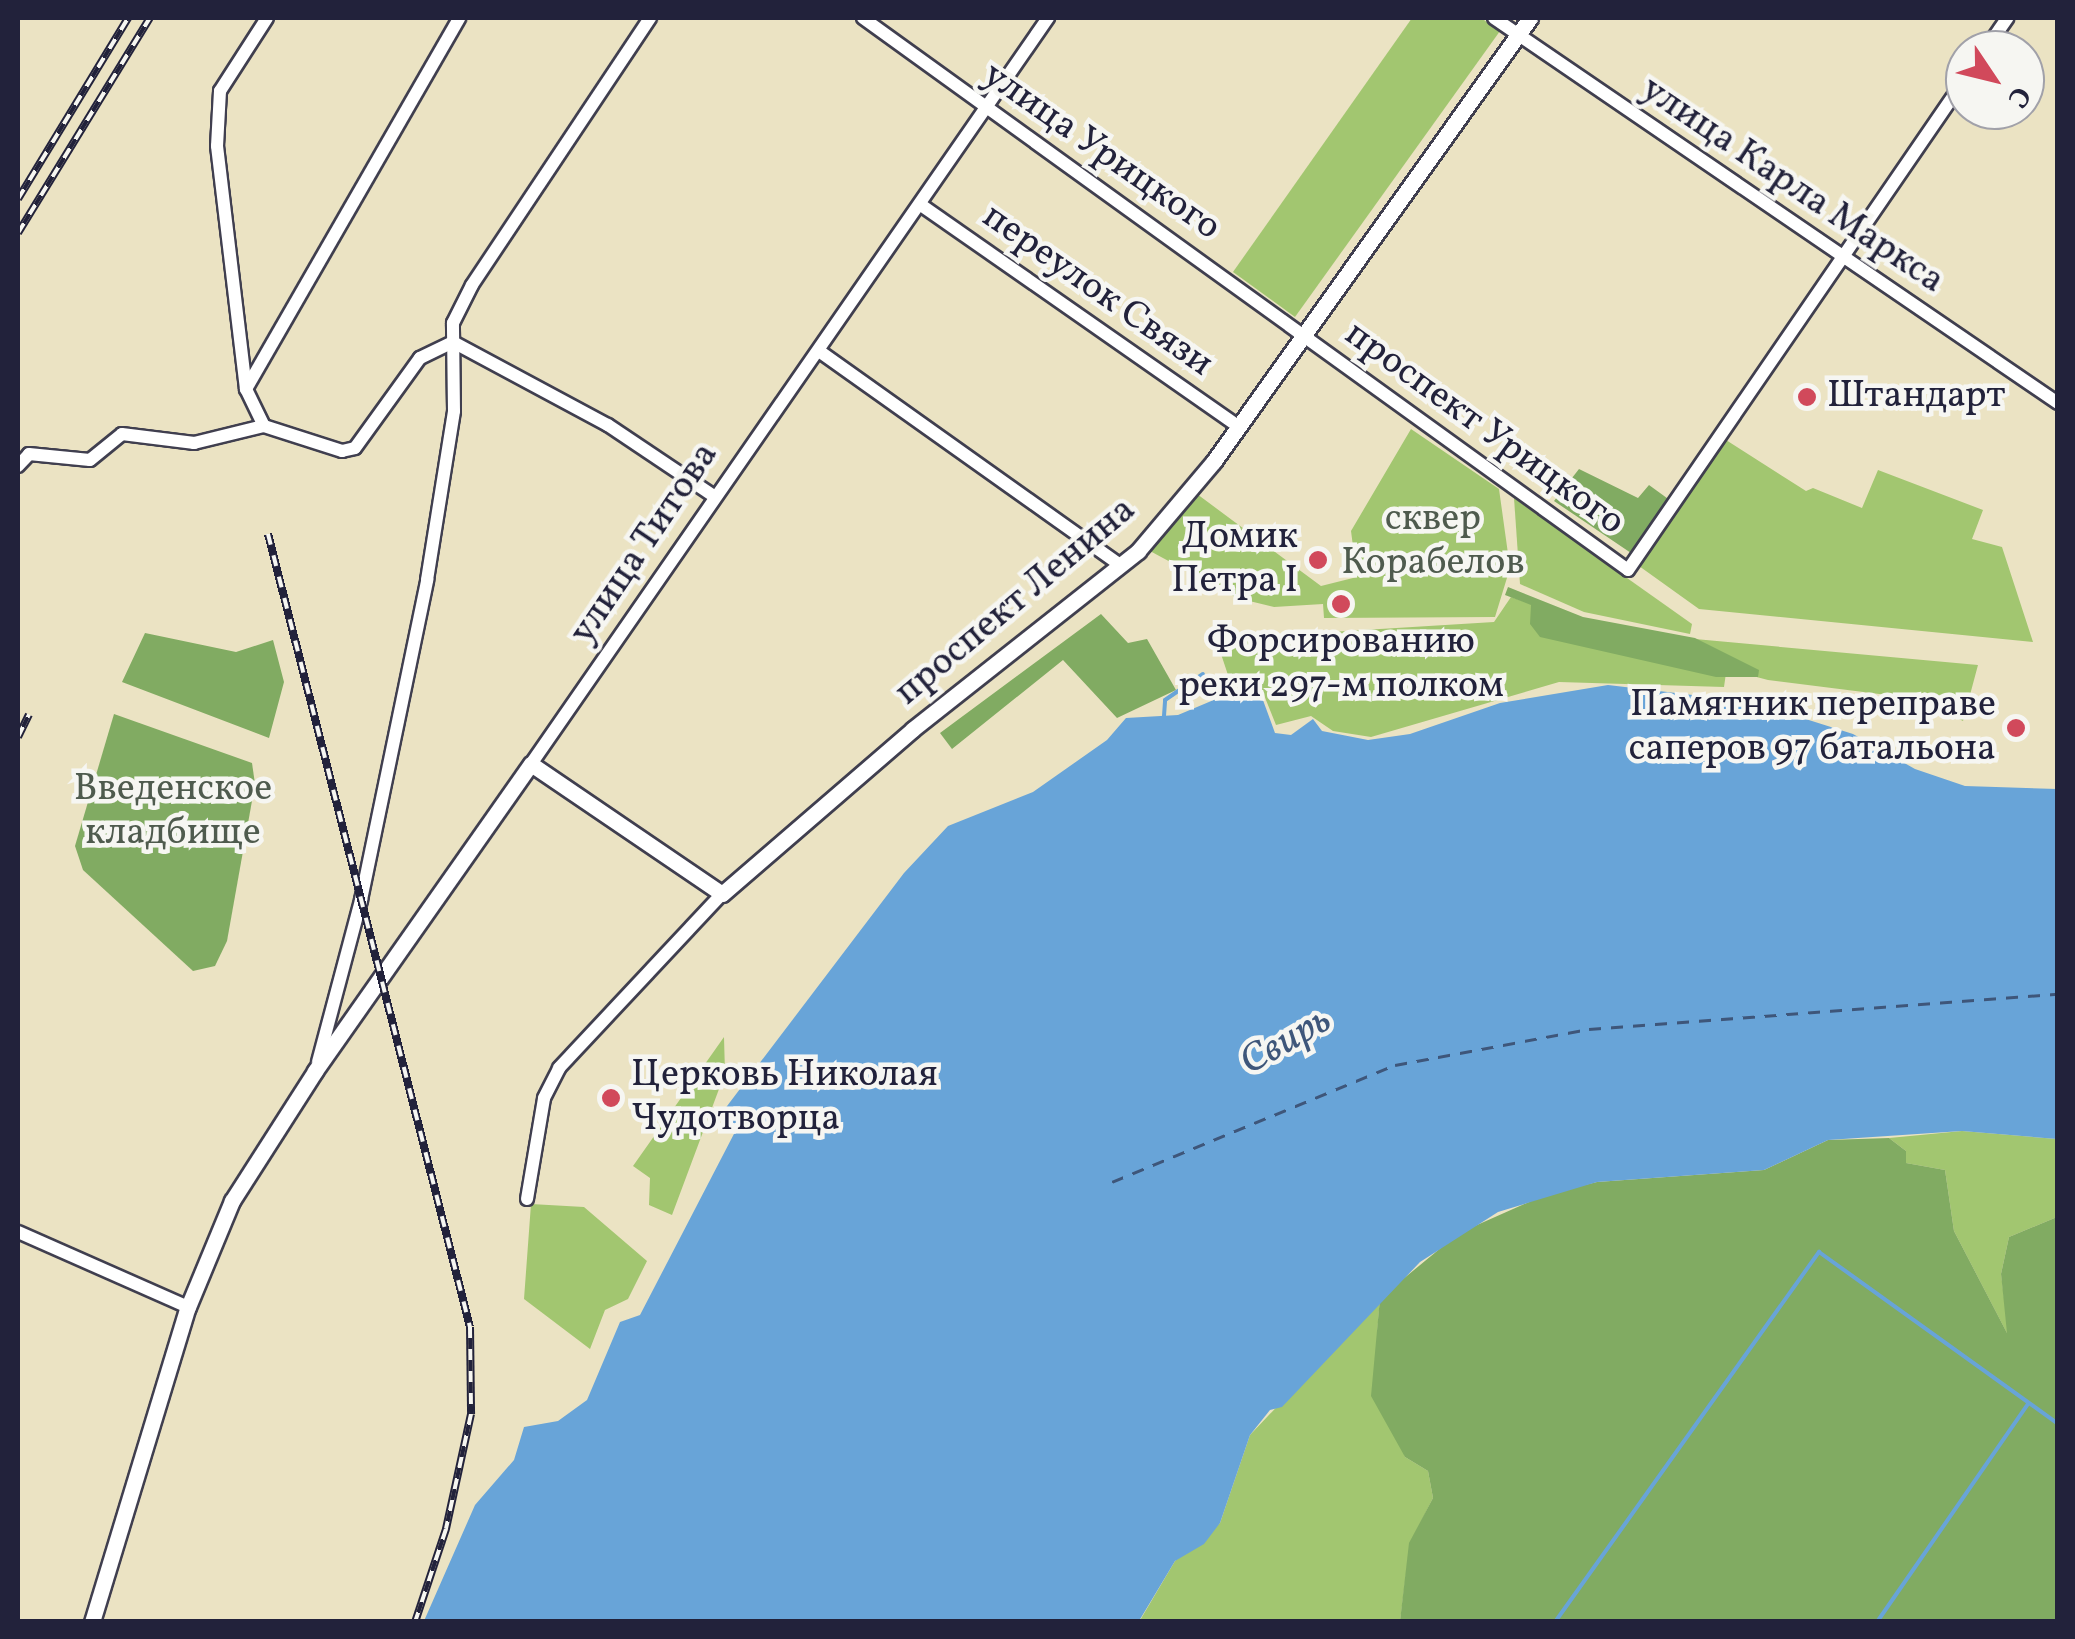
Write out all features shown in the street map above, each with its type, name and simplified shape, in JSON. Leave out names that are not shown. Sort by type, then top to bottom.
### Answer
[{"type":"main road","name":"проспект Ленина","points":[[722,894],[900,741],[1120,566],[1195,487],[1530,18]]},
{"type":"main road","points":[[531,764],[722,894]]},
{"type":"main road","name":"улица Титова","points":[[92,1622],[188,1307],[232,1201],[315,1071],[531,764]]},
{"type":"street","points":[[264,426],[246,388],[218,146],[220,91],[267,18]]},
{"type":"street","points":[[246,388],[459,18]]},
{"type":"street","points":[[315,1071],[357,918],[428,580],[454,411],[453,324],[472,285],[650,18]]},
{"type":"street","name":"улица Урицкого","points":[[862,18],[1305,336]]},
{"type":"street","name":"улица Титова","points":[[531,764],[1048,18]]},
{"type":"street","name":"улица Карла Маркса","points":[[1494,18],[2058,403]]},
{"type":"street","points":[[1843,258],[1945,108]]},
{"type":"street","name":"переулок Связи","points":[[921,205],[1238,427]]},
{"type":"street","name":"проспект Урицкого","points":[[1305,336],[1628,570],[1843,258]]},
{"type":"street","points":[[18,466],[29,454],[90,460],[122,434],[194,443],[264,426],[342,451],[355,448],[420,358],[452,342]]},
{"type":"street","points":[[452,342],[608,425],[715,497]]},
{"type":"street","points":[[818,351],[1120,566]]},
{"type":"street","name":"проспект Ленина","points":[[528,1199],[544,1098],[559,1068],[722,894]]},
{"type":"street","points":[[18,1232],[188,1307]]},
{"type":"green space","points":[[1412,18],[1481,18],[1500,31],[1295,317],[1233,272]]},
{"type":"green space","name":"сквер Корабелов","points":[[1411,429],[1499,489],[1510,568],[1495,617],[1324,618],[1323,604],[1274,607],[1237,598],[1150,551],[1197,494],[1321,586],[1357,577],[1351,531]]},
{"type":"green space","points":[[1726,440],[1806,491],[1813,488],[1862,508],[1878,470],[1983,510],[1972,539],[2002,547],[2033,642],[1699,609],[1639,566]]},
{"type":"green space","points":[[1579,469],[1638,498],[1649,485],[1671,501],[1631,553],[1554,501]]},
{"type":"green space","points":[[1514,498],[1692,624],[1690,634],[1584,612],[1520,584]]},
{"type":"green space","points":[[1508,587],[1583,617],[1695,638],[1759,670],[1758,677],[1716,677],[1540,637],[1530,624],[1531,605],[1505,595]]},
{"type":"green space","points":[[1511,597],[1726,673],[1724,687],[1559,682],[1371,737],[1333,731],[1311,716],[1276,725],[1262,690],[1228,675],[1216,639],[1494,622]]},
{"type":"green space","points":[[1101,614],[1128,643],[1147,639],[1176,690],[1117,718],[1063,660],[952,749],[940,733]]},
{"type":"green space","points":[[145,633],[236,652],[273,640],[284,682],[269,738],[122,682]]},
{"type":"green space","points":[[1695,639],[1978,665],[1963,721],[1919,699],[1768,680],[1711,665]]},
{"type":"green space","name":"Введенское кладбище","points":[[114,714],[252,763],[255,784],[227,941],[215,966],[193,971],[83,870],[75,846]]},
{"type":"green space","points":[[724,1037],[725,1073],[672,1215],[649,1205],[650,1178],[633,1166]]},
{"type":"green space","points":[[1962,1131],[2057,1139],[2057,1217],[2009,1237],[2001,1274],[2009,1337],[1954,1231],[1945,1170],[1906,1163],[1906,1151],[1889,1138]]},
{"type":"green space","points":[[1889,1138],[1906,1151],[1906,1163],[1945,1170],[1954,1231],[2007,1333],[2001,1274],[2009,1237],[2057,1217],[2057,1621],[1400,1621],[1409,1543],[1433,1498],[1428,1471],[1405,1457],[1371,1396],[1380,1298],[1459,1233],[1547,1194],[1597,1182],[1764,1170],[1828,1140]]},
{"type":"green space","points":[[531,1204],[584,1207],[647,1261],[628,1299],[605,1310],[590,1349],[524,1299]]},
{"type":"green space","points":[[1380,1298],[1377,1334],[1405,1457],[1428,1471],[1433,1498],[1410,1543],[1400,1621],[1139,1622],[1175,1561],[1220,1523],[1250,1435]]},
{"type":"water","name":"Свирь","points":[[1608,685],[1752,702],[1853,734],[1915,769],[1965,786],[2057,789],[2057,1139],[1962,1131],[1828,1140],[1764,1170],[1597,1182],[1498,1212],[1420,1262],[1282,1407],[1270,1410],[1250,1435],[1220,1523],[1204,1544],[1175,1561],[1139,1621],[424,1621],[475,1505],[514,1460],[524,1427],[558,1421],[587,1400],[620,1322],[640,1315],[736,1130],[721,1114],[904,873],[948,826],[1033,792],[1107,740],[1126,718],[1178,715],[1247,686],[1260,692],[1275,733],[1291,735],[1313,719],[1322,731],[1368,740],[1410,734],[1500,703]]},
{"type":"waterway","points":[[1164,716],[1165,700],[1203,674]]},
{"type":"waterway","points":[[1555,1622],[1819,1252],[2058,1424]]},
{"type":"waterway","points":[[1877,1622],[2028,1404]]},
{"type":"ferry route","points":[[1112,1182],[1395,1065],[1589,1029],[2058,994]]},
{"type":"railway","points":[[18,199],[128,18]]},
{"type":"railway","points":[[18,233],[150,18]]},
{"type":"railway","points":[[268,534],[470,1327],[471,1414],[446,1529],[415,1622]]},
{"type":"railway","points":[[18,737],[29,714]]},
{"type":"place","name":"Штандарт","points":[[1807,397]]},
{"type":"place","name":"Домик Петра I","points":[[1318,560]]},
{"type":"place","name":"Форсированию реки 297-м полком","points":[[1341,604]]},
{"type":"place","name":"Памятник переправе саперов 97 батальона","points":[[2016,728]]},
{"type":"place","name":"Церковь Николая Чудотворца","points":[[611,1098]]}]
